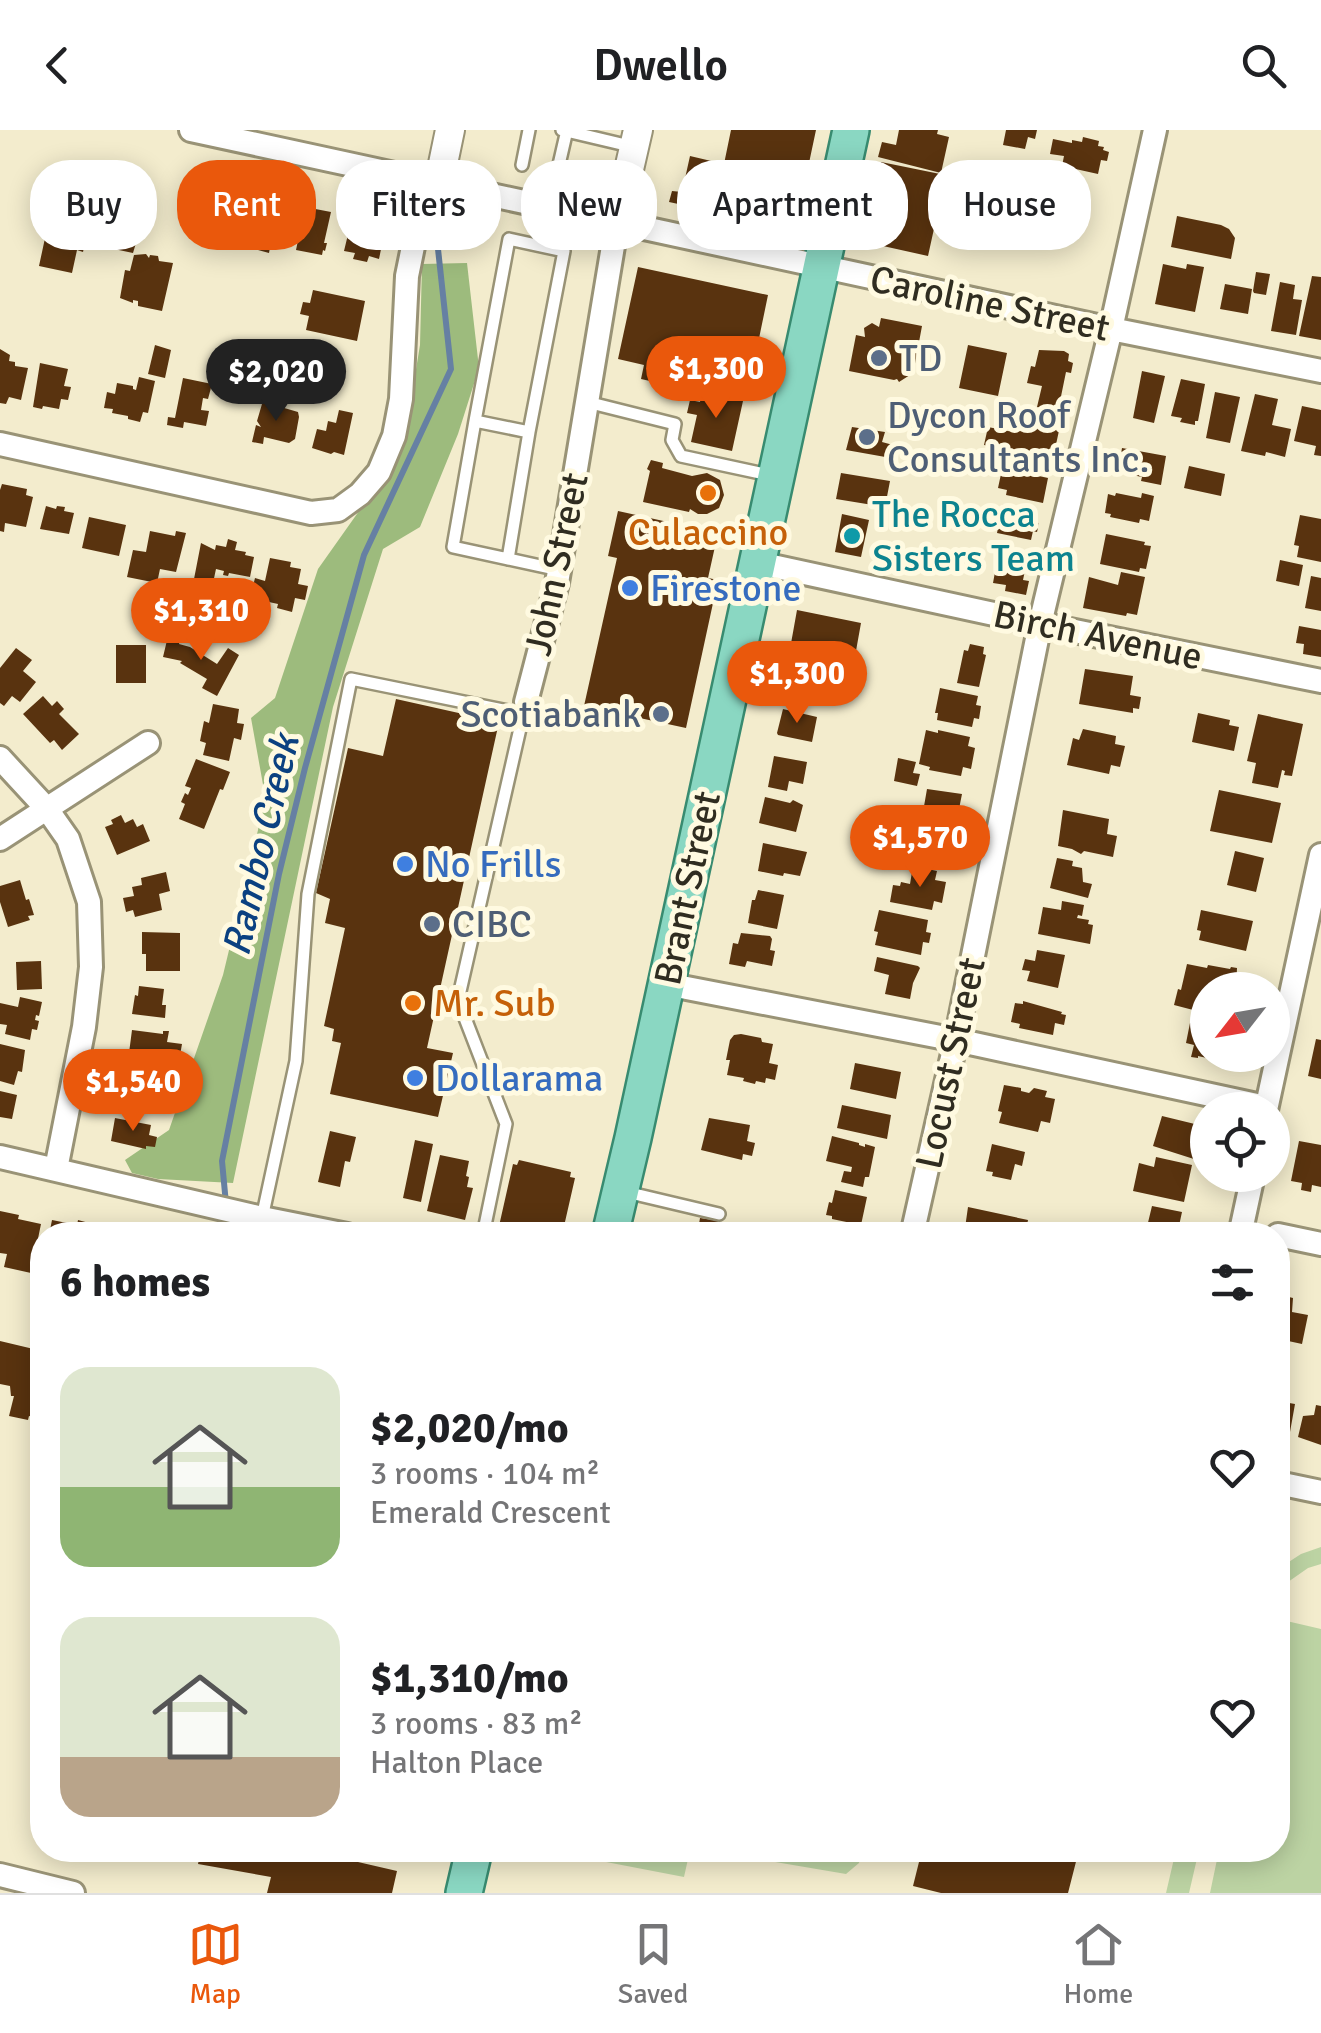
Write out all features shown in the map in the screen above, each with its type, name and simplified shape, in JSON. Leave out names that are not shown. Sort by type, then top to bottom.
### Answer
[{"type":"main road","name":"Brant Street","points":[[613,1222],[852,130]]},
{"type":"main road","points":[[464,1893],[471,1862]]},
{"type":"street","name":"Caroline Street","points":[[191,130],[336,161]]},
{"type":"street","points":[[443,160],[450,130]]},
{"type":"street","name":"Locust Street","points":[[915,1222],[1040,624],[1155,130]]},
{"type":"street","name":"Caroline Street","points":[[657,231],[1321,370]]},
{"type":"street","points":[[0,444],[312,513],[338,510],[360,494],[379,472],[394,436],[402,398],[406,276],[412,250]]},
{"type":"street","name":"John Street","points":[[525,708],[559,570],[612,250]]},
{"type":"street","name":"Birch Avenue","points":[[758,563],[1321,681]]},
{"type":"street","points":[[0,840],[148,743]]},
{"type":"street","points":[[0,758],[47,809],[68,840],[89,902],[91,967],[84,1027],[56,1169]]},
{"type":"street","points":[[1271,1092],[1310,956],[1321,855]]},
{"type":"street","points":[[666,984],[956,1040],[1193,1092]]},
{"type":"street","points":[[0,1157],[277,1222]]},
{"type":"street","points":[[1243,1222],[1249,1192]]},
{"type":"street","points":[[1290,1238],[1321,1244]]},
{"type":"street","points":[[1290,1486],[1321,1492]]},
{"type":"street","points":[[0,1875],[73,1893]]},
{"type":"lane","points":[[523,160],[530,130]]},
{"type":"lane","points":[[560,160],[565,130],[636,138]]},
{"type":"lane","points":[[508,559],[564,251],[509,239],[453,547],[508,559],[559,570]]},
{"type":"lane","points":[[587,402],[676,424],[672,440],[681,456],[776,477]]},
{"type":"lane","points":[[475,421],[529,432]]},
{"type":"lane","points":[[255,1217],[296,1061],[308,894],[351,679],[525,708],[458,1000],[506,1124],[486,1222]]},
{"type":"lane","points":[[620,1191],[719,1214]]},
{"type":"green space","points":[[467,263],[479,368],[458,434],[420,527],[383,549],[333,707],[233,1183],[158,1179],[132,1173],[125,1160],[169,1130],[223,975],[264,790],[251,718],[275,698],[318,569],[364,504],[408,418],[420,345],[422,264]]},
{"type":"green space","points":[[1321,1547],[1321,1564],[1290,1581],[1290,1561]]},
{"type":"green space","points":[[1290,1622],[1321,1629],[1321,1893],[1210,1893],[1216,1862],[1290,1862]]},
{"type":"green space","points":[[606,1862],[687,1862],[684,1877]]},
{"type":"green space","points":[[775,1862],[859,1862],[846,1874]]},
{"type":"green space","points":[[1173,1862],[1196,1862],[1189,1893],[1166,1893]]},
{"type":"building","points":[[731,130],[816,130],[810,160],[725,160]]},
{"type":"building","points":[[899,130],[938,130],[937,134],[949,137],[944,160],[928,160],[928,170],[908,165],[908,160],[878,157],[882,142],[896,145]]},
{"type":"building","points":[[1006,130],[1037,130],[1035,139],[1028,137],[1025,149],[1003,145]]},
{"type":"building","points":[[1083,137],[1099,141],[1098,146],[1109,152],[1107,161],[1101,160],[1098,174],[1091,172],[1091,160],[1063,160],[1064,156],[1050,154],[1053,139],[1082,142]]},
{"type":"building","points":[[908,167],[928,172],[928,256],[901,250],[908,250]]},
{"type":"building","points":[[672,191],[677,192],[677,204],[669,202]]},
{"type":"building","points":[[316,209],[331,212],[322,255],[296,250],[316,250]]},
{"type":"building","points":[[1177,216],[1229,229],[1235,238],[1231,259],[1171,247]]},
{"type":"building","points":[[42,250],[77,250],[72,273],[39,266]]},
{"type":"building","points":[[381,250],[379,259],[369,256],[367,262],[353,259],[355,253],[344,251]]},
{"type":"building","points":[[146,254],[173,263],[162,311],[120,298],[125,270],[130,271],[134,255]]},
{"type":"building","points":[[1163,264],[1186,269],[1187,264],[1204,267],[1195,312],[1155,304]]},
{"type":"building","points":[[638,267],[768,295],[756,353],[682,337],[674,377],[670,376],[668,385],[641,379],[644,365],[618,359]]},
{"type":"building","points":[[1256,272],[1270,274],[1266,295],[1253,291]]},
{"type":"building","points":[[1312,276],[1321,277],[1321,340],[1299,336]]},
{"type":"building","points":[[1280,282],[1295,285],[1293,299],[1302,300],[1296,335],[1271,331]]},
{"type":"building","points":[[1225,284],[1252,289],[1248,314],[1220,309]]},
{"type":"building","points":[[313,290],[365,301],[357,341],[306,330],[309,316],[300,314],[303,302],[310,303]]},
{"type":"building","points":[[881,318],[922,326],[913,373],[899,382],[849,371],[856,335],[865,337],[864,328],[872,323],[879,327]]},
{"type":"building","points":[[155,345],[171,350],[165,378],[148,374]]},
{"type":"building","points":[[968,345],[1007,353],[998,396],[959,388]]},
{"type":"building","points":[[0,349],[10,355],[9,361],[15,362],[15,366],[28,368],[21,400],[9,397],[6,404],[0,403]]},
{"type":"building","points":[[1039,350],[1064,351],[1073,363],[1071,373],[1066,372],[1058,411],[1037,407],[1042,386],[1027,383]]},
{"type":"building","points":[[40,363],[68,369],[64,386],[71,387],[68,400],[61,399],[59,409],[33,407]]},
{"type":"building","points":[[1142,371],[1165,376],[1154,423],[1133,418]]},
{"type":"building","points":[[139,377],[155,381],[148,413],[143,412],[140,422],[104,408],[107,392],[115,394],[117,383],[136,390]]},
{"type":"building","points":[[183,378],[212,384],[201,410],[209,411],[206,426],[184,422],[183,428],[167,425],[168,417],[175,418]]},
{"type":"building","points":[[1181,379],[1205,384],[1195,425],[1171,416]]},
{"type":"building","points":[[702,392],[743,401],[732,451],[691,442],[697,415],[687,413],[690,400],[700,402]]},
{"type":"building","points":[[1215,392],[1240,397],[1230,443],[1206,438]]},
{"type":"building","points":[[1255,394],[1278,399],[1272,425],[1291,429],[1285,457],[1241,451]]},
{"type":"building","points":[[262,404],[298,412],[295,439],[289,443],[264,437],[263,444],[252,442],[256,425],[261,427],[257,421]]},
{"type":"building","points":[[1302,406],[1321,410],[1321,456],[1314,455],[1316,446],[1294,441]]},
{"type":"building","points":[[339,410],[353,413],[344,455],[312,448],[317,429],[326,431],[328,421],[336,423]]},
{"type":"building","points":[[1016,417],[1060,426],[1052,463],[984,445],[988,427],[1013,432]]},
{"type":"building","name":"Dycon Roof Consultants Inc.","points":[[852,427],[885,432],[882,442],[893,445],[891,458],[846,450]]},
{"type":"building","points":[[1122,448],[1166,456],[1161,485],[1118,472]]},
{"type":"building","points":[[651,460],[663,463],[662,468],[692,476],[707,473],[720,480],[724,495],[719,508],[698,514],[690,509],[689,512],[643,502]]},
{"type":"building","points":[[1189,466],[1225,474],[1221,496],[1184,488]]},
{"type":"building","points":[[1011,470],[1048,478],[1043,503],[1006,495],[1007,490],[998,488],[1001,474],[1010,476]]},
{"type":"building","points":[[841,473],[890,481],[885,507],[836,499]]},
{"type":"building","points":[[2,484],[27,489],[26,495],[33,497],[26,527],[5,523],[4,532],[0,531]]},
{"type":"building","points":[[1142,493],[1154,496],[1149,521],[1140,519],[1139,523],[1105,513],[1108,494],[1141,498]]},
{"type":"building","points":[[1003,504],[1035,511],[1033,522],[1039,523],[1031,540],[997,533]]},
{"type":"building","points":[[46,506],[65,507],[64,511],[74,513],[69,534],[40,529]]},
{"type":"building","points":[[618,511],[718,533],[708,578],[718,580],[686,728],[584,706],[617,558],[608,556]]},
{"type":"building","name":"The Rocca Sisters Team","points":[[842,514],[869,520],[861,557],[835,552]]},
{"type":"building","points":[[1300,515],[1321,519],[1321,562],[1297,557],[1299,546],[1294,545]]},
{"type":"building","points":[[89,517],[126,525],[119,556],[82,548]]},
{"type":"building","points":[[150,531],[175,536],[176,531],[186,533],[176,572],[160,569],[157,583],[127,577],[133,550],[146,552]]},
{"type":"building","points":[[1106,534],[1151,546],[1146,569],[1140,568],[1139,572],[1100,564]]},
{"type":"building","points":[[228,539],[237,542],[235,550],[254,557],[250,577],[223,575],[224,571],[216,569],[213,583],[199,583],[194,579],[201,543],[215,550],[216,545],[226,547]]},
{"type":"building","points":[[999,550],[1028,556],[1023,580],[1029,581],[1026,595],[1005,591],[1006,585],[993,583]]},
{"type":"building","points":[[270,558],[291,562],[290,567],[301,569],[298,584],[308,586],[305,600],[295,598],[292,612],[277,608],[278,604],[250,598],[255,578],[265,581]]},
{"type":"building","points":[[1280,560],[1303,565],[1299,586],[1276,581]]},
{"type":"building","points":[[1121,572],[1145,577],[1137,615],[1083,608],[1089,577],[1118,585]]},
{"type":"building","points":[[1311,576],[1321,578],[1321,611],[1305,608]]},
{"type":"building","points":[[797,610],[861,623],[854,662],[790,649]]},
{"type":"building","points":[[1299,626],[1321,630],[1321,657],[1303,654],[1304,644],[1296,643]]},
{"type":"building","points":[[169,632],[181,634],[179,644],[217,664],[228,648],[239,655],[217,696],[202,688],[207,679],[182,661],[163,657]]},
{"type":"building","points":[[970,644],[984,647],[986,655],[979,687],[957,683],[964,650],[968,651]]},
{"type":"building","points":[[116,645],[146,645],[146,683],[116,683]]},
{"type":"building","points":[[16,648],[32,660],[23,671],[36,682],[20,702],[12,696],[4,706],[0,703],[0,668]]},
{"type":"building","points":[[801,660],[842,669],[838,690],[818,686],[815,701],[796,697]]},
{"type":"building","points":[[1085,669],[1133,676],[1130,695],[1141,697],[1139,709],[1133,708],[1133,713],[1079,704]]},
{"type":"building","points":[[940,688],[978,696],[979,719],[974,718],[972,727],[937,720]]},
{"type":"building","points":[[43,696],[52,706],[57,701],[64,709],[59,714],[79,734],[62,750],[23,714]]},
{"type":"building","points":[[396,699],[499,722],[427,1048],[453,1053],[438,1117],[330,1094],[341,1043],[332,1041],[334,1029],[324,1026],[345,928],[325,923],[330,899],[316,893],[348,748],[383,756]]},
{"type":"building","points":[[213,704],[239,709],[237,723],[244,724],[241,740],[234,738],[229,761],[203,755],[206,743],[200,741]]},
{"type":"building","points":[[783,709],[817,717],[812,742],[778,735]]},
{"type":"building","points":[[1198,713],[1230,720],[1229,725],[1239,727],[1234,751],[1192,742]]},
{"type":"building","points":[[1258,714],[1303,724],[1292,776],[1284,775],[1282,770],[1278,788],[1252,783],[1256,763],[1247,761]]},
{"type":"building","points":[[1083,729],[1116,736],[1115,744],[1125,746],[1120,767],[1111,765],[1109,774],[1067,765],[1073,738],[1079,740]]},
{"type":"building","points":[[926,730],[970,737],[968,746],[975,748],[971,769],[963,767],[961,776],[929,770],[930,767],[919,764]]},
{"type":"building","points":[[774,756],[807,762],[803,784],[789,781],[787,791],[768,787]]},
{"type":"building","points":[[898,758],[916,762],[913,773],[920,774],[917,786],[894,781]]},
{"type":"building","points":[[196,759],[230,772],[204,829],[179,819],[185,804],[181,802],[191,788],[185,786]]},
{"type":"building","points":[[927,789],[962,794],[957,819],[923,812]]},
{"type":"building","points":[[1219,790],[1281,803],[1272,843],[1210,831]]},
{"type":"building","points":[[765,797],[803,805],[796,832],[759,823]]},
{"type":"building","points":[[1063,810],[1109,819],[1107,834],[1117,836],[1113,857],[1084,851],[1081,854],[1058,846]]},
{"type":"building","points":[[121,815],[125,823],[133,819],[137,827],[143,824],[150,841],[117,855],[105,827]]},
{"type":"building","points":[[897,819],[914,823],[913,827],[947,834],[941,858],[893,848]]},
{"type":"building","points":[[763,843],[807,852],[800,876],[758,871]]},
{"type":"building","points":[[1235,851],[1264,858],[1256,892],[1227,885]]},
{"type":"building","points":[[1057,858],[1073,861],[1072,866],[1082,868],[1083,882],[1092,884],[1088,898],[1050,888]]},
{"type":"building","points":[[913,866],[937,871],[935,880],[946,882],[942,903],[934,901],[932,910],[890,902],[893,885],[910,884]]},
{"type":"building","points":[[166,872],[170,891],[159,894],[162,910],[135,917],[133,910],[126,912],[123,898],[134,896],[132,887],[142,885],[141,878]]},
{"type":"building","points":[[20,880],[34,915],[8,927],[0,902],[0,886]]},
{"type":"building","points":[[758,890],[784,895],[777,929],[748,923]]},
{"type":"building","points":[[1062,901],[1084,905],[1082,916],[1077,918],[1093,925],[1090,944],[1038,934],[1043,907],[1061,910]]},
{"type":"building","points":[[879,910],[928,920],[929,943],[923,942],[921,955],[875,945]]},
{"type":"building","points":[[1201,910],[1253,921],[1246,951],[1199,940]]},
{"type":"building","points":[[142,932],[180,933],[180,971],[146,971]]},
{"type":"building","points":[[741,933],[770,936],[770,950],[775,951],[772,966],[747,961],[745,967],[729,964],[733,943],[738,944]]},
{"type":"building","points":[[1037,950],[1065,955],[1058,988],[1027,981],[1030,971],[1022,970],[1025,959],[1035,961]]},
{"type":"building","points":[[877,957],[920,968],[910,999],[885,994],[889,975],[874,971]]},
{"type":"building","points":[[41,961],[42,989],[17,990],[16,962]]},
{"type":"building","points":[[1187,964],[1237,968],[1237,972],[1190,972],[1190,1009],[1174,1005],[1178,989],[1181,990]]},
{"type":"building","points":[[139,986],[164,989],[165,1018],[132,1014]]},
{"type":"building","points":[[20,997],[42,1002],[35,1020],[39,1021],[37,1030],[32,1029],[30,1040],[5,1034],[7,1025],[0,1024],[0,1003],[18,1007]]},
{"type":"building","points":[[1023,1001],[1062,1012],[1066,1015],[1064,1025],[1055,1023],[1053,1035],[1019,1028],[1020,1024],[1011,1022],[1015,1003]]},
{"type":"building","points":[[132,1030],[163,1034],[169,1031],[167,1042],[182,1044],[179,1061],[129,1053]]},
{"type":"building","points":[[741,1034],[773,1044],[769,1063],[778,1065],[775,1080],[766,1078],[765,1083],[755,1084],[727,1075],[730,1040]]},
{"type":"building","points":[[1316,1039],[1321,1040],[1321,1079],[1308,1076]]},
{"type":"building","points":[[0,1044],[25,1050],[22,1072],[18,1071],[14,1085],[0,1081]]},
{"type":"building","points":[[855,1063],[901,1072],[896,1099],[850,1089]]},
{"type":"building","points":[[128,1081],[154,1086],[148,1114],[119,1108]]},
{"type":"building","points":[[1004,1085],[1029,1093],[1034,1088],[1047,1091],[1045,1097],[1055,1099],[1050,1123],[1041,1121],[1038,1132],[999,1123]]},
{"type":"building","points":[[0,1091],[17,1095],[12,1119],[0,1117]]},
{"type":"building","points":[[842,1105],[891,1115],[887,1139],[837,1128]]},
{"type":"building","points":[[1162,1116],[1190,1123],[1190,1158],[1153,1146]]},
{"type":"building","points":[[115,1118],[151,1125],[149,1135],[157,1137],[155,1147],[146,1149],[111,1141]]},
{"type":"building","points":[[709,1118],[750,1125],[747,1141],[755,1143],[752,1156],[743,1154],[742,1160],[701,1150]]},
{"type":"building","points":[[330,1131],[356,1137],[350,1162],[345,1161],[340,1187],[318,1182]]},
{"type":"building","points":[[832,1136],[875,1147],[863,1187],[841,1182],[844,1171],[851,1172],[852,1167],[826,1161]]},
{"type":"building","points":[[415,1140],[433,1144],[421,1202],[403,1198]]},
{"type":"building","points":[[1299,1141],[1321,1145],[1321,1187],[1312,1185],[1311,1192],[1301,1190],[1302,1183],[1291,1181]]},
{"type":"building","points":[[992,1144],[1025,1152],[1022,1166],[1015,1164],[1011,1180],[986,1171]]},
{"type":"building","points":[[440,1155],[469,1161],[467,1187],[473,1188],[465,1220],[427,1211]]},
{"type":"building","points":[[1156,1157],[1190,1165],[1184,1202],[1133,1191],[1139,1163],[1154,1167]]},
{"type":"building","points":[[519,1160],[571,1172],[570,1177],[575,1178],[565,1222],[500,1222],[513,1164],[517,1165]]},
{"type":"building","points":[[835,1190],[867,1197],[862,1222],[832,1219],[826,1215],[829,1202],[832,1203]]},
{"type":"building","points":[[1152,1206],[1182,1212],[1180,1222],[1148,1222]]},
{"type":"building","points":[[968,1207],[1028,1220],[1028,1222],[966,1222]]},
{"type":"building","points":[[0,1211],[32,1222],[30,1273],[4,1267],[7,1254],[0,1253]]},
{"type":"building","points":[[1290,1297],[1292,1312],[1308,1315],[1302,1344],[1290,1341]]},
{"type":"building","points":[[0,1341],[30,1348],[28,1420],[9,1416],[14,1396],[10,1386],[0,1384]]},
{"type":"building","points":[[1290,1403],[1295,1404],[1290,1432]]},
{"type":"building","points":[[1316,1405],[1321,1406],[1321,1445],[1298,1437],[1303,1416],[1314,1415]]},
{"type":"building","points":[[358,1862],[397,1871],[392,1893],[267,1893],[271,1877],[198,1864]]},
{"type":"building","points":[[919,1862],[1076,1862],[1068,1893],[941,1893],[913,1886]]},
{"type":"waterway","name":"Rambo Creek","points":[[226,1204],[222,1161],[279,874],[305,768],[364,555],[451,369],[438,250]]},
{"type":"waterway","name":"Rambo Creek","points":[[227,1216],[228,1222]]},
{"type":"place","name":"TD","points":[[879,358]]},
{"type":"place","name":"Dycon Roof Consultants Inc.","points":[[867,437]]},
{"type":"place","name":"Culaccino","points":[[708,493]]},
{"type":"place","name":"The Rocca Sisters Team","points":[[852,536]]},
{"type":"place","name":"Firestone","points":[[630,588]]},
{"type":"place","name":"Scotiabank","points":[[661,714]]},
{"type":"place","name":"No Frills","points":[[405,864]]},
{"type":"place","name":"CIBC","points":[[432,924]]},
{"type":"place","name":"Mr. Sub","points":[[413,1003]]},
{"type":"place","name":"Dollarama","points":[[415,1078]]}]
